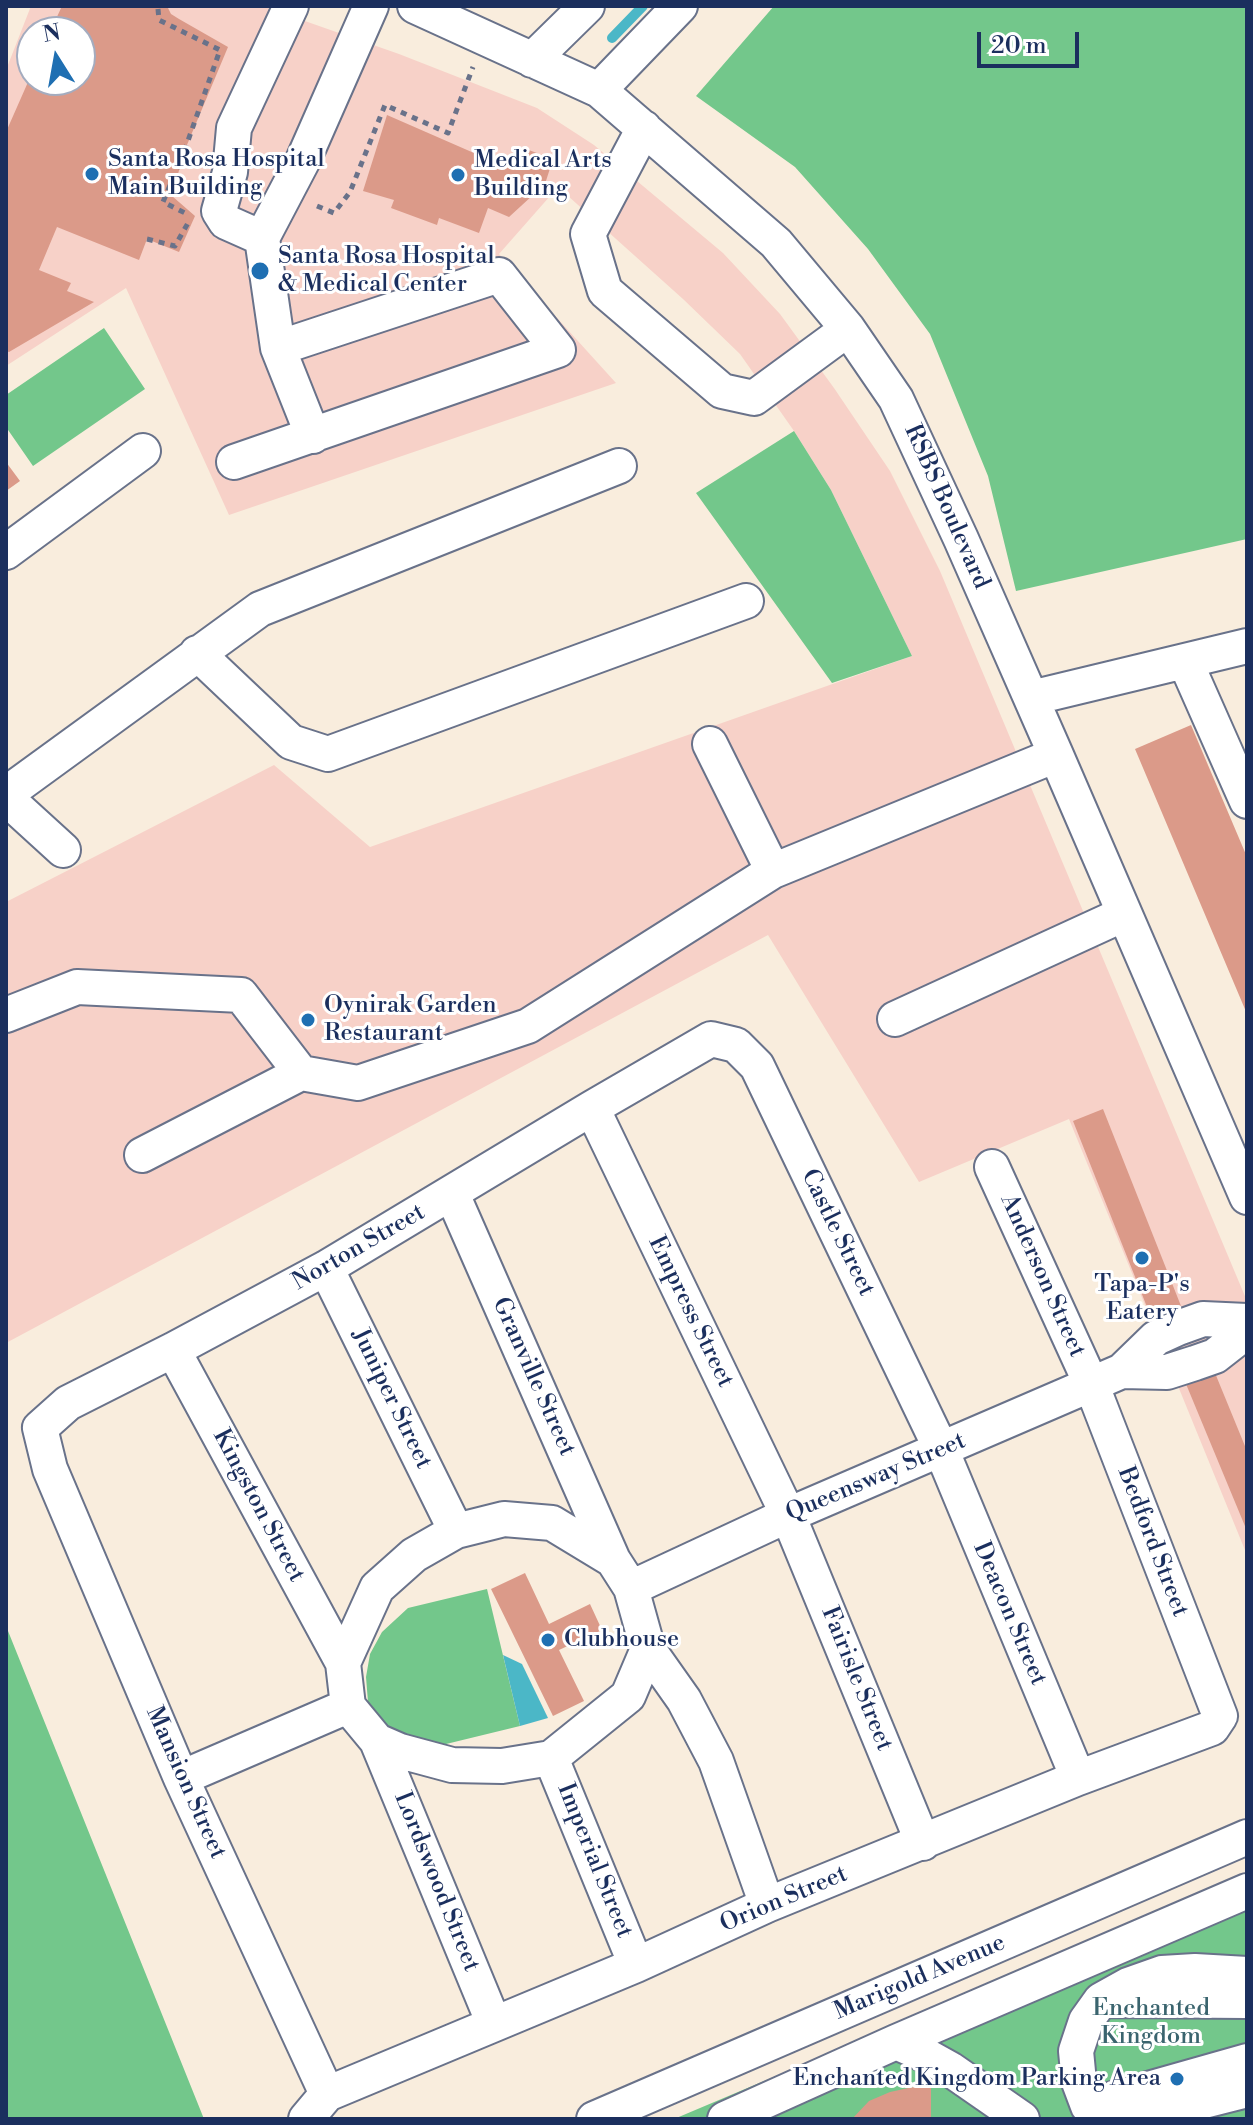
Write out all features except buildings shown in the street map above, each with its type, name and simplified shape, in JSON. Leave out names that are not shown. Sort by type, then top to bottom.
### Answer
[{"type":"street","points":[[262,238],[226,222],[219,211],[230,172],[234,128],[291,6]]},
{"type":"street","points":[[313,436],[278,348],[262,238],[304,158],[371,6]]},
{"type":"street","name":"RSBS Boulevard","points":[[415,6],[599,90],[776,243],[848,329],[896,399],[1031,698],[1247,1197]]},
{"type":"street","points":[[532,60],[587,6]]},
{"type":"street","points":[[599,90],[680,6]]},
{"type":"street","points":[[644,128],[588,234],[605,291],[722,391],[754,398],[848,329]]},
{"type":"street","points":[[234,462],[558,350],[499,275],[278,348]]},
{"type":"street","points":[[6,552],[143,451]]},
{"type":"street","points":[[63,850],[6,796],[260,609],[619,466]]},
{"type":"street","points":[[197,653],[291,742],[328,754],[746,601]]},
{"type":"street","points":[[1031,698],[1247,646]]},
{"type":"street","points":[[1185,661],[1247,801]]},
{"type":"street","points":[[710,744],[773,871]]},
{"type":"street","points":[[142,1155],[301,1073],[358,1083],[528,1026],[773,871],[1056,755]]},
{"type":"street","points":[[895,1019],[1124,914]]},
{"type":"street","points":[[6,1015],[77,987],[241,995],[301,1073]]},
{"type":"street","name":"Norton Street","points":[[50,1469],[40,1428],[68,1403],[326,1268],[711,1039]]},
{"type":"street","name":"Castle Street","points":[[711,1039],[736,1045],[757,1066],[941,1449]]},
{"type":"street","name":"Empress Street","points":[[592,1108],[788,1515]]},
{"type":"street","name":"Anderson Street","points":[[992,1167],[1092,1386]]},
{"type":"street","name":"Granville Street","points":[[452,1194],[622,1574]]},
{"type":"street","name":"Juniper Street","points":[[326,1268],[456,1531]]},
{"type":"street","name":"Queensway Street","points":[[622,1574],[788,1515],[1092,1386],[1122,1371],[1156,1338],[1178,1328],[1203,1319],[1247,1321]]},
{"type":"street","name":"Queensway Street","points":[[1122,1371],[1167,1372],[1215,1356],[1247,1331]]},
{"type":"street","name":"Kingston Street","points":[[173,1350],[343,1663]]},
{"type":"street","name":"Bedford Street","points":[[1092,1386],[1213,1698]]},
{"type":"street","name":"Deacon Street","points":[[941,1449],[1078,1778]]},
{"type":"street","name":"Mansion Street","points":[[50,1469],[316,2107]]},
{"type":"street","name":"Fairisle Street","points":[[788,1515],[923,1843]]},
{"type":"street","points":[[648,1649],[628,1696],[551,1758],[502,1766],[452,1765],[400,1751],[377,1741],[348,1706],[343,1663],[377,1588],[414,1555],[456,1531],[504,1519],[552,1523],[622,1574],[648,1649],[684,1700],[716,1761],[767,1905]]},
{"type":"street","name":"Orion Street","points":[[316,2107],[494,2024],[636,1965],[767,1905],[1078,1778],[1212,1728],[1220,1716],[1213,1698]]},
{"type":"street","points":[[181,1778],[348,1706]]},
{"type":"street","name":"Lordswood Street","points":[[377,1741],[494,2024]]},
{"type":"street","name":"Imperial Street","points":[[551,1758],[636,1965]]},
{"type":"street","name":"Marigold Avenue","points":[[594,2119],[1247,1837]]},
{"type":"street","points":[[725,2119],[1247,1891]]},
{"type":"street","points":[[1247,1974],[1162,1973],[1128,1985],[1101,2000],[1086,2021],[1076,2051],[1079,2082],[1094,2112],[1247,2061]]},
{"type":"street","points":[[1101,2000],[1247,2001]]},
{"type":"street","points":[[896,2042],[950,2069],[1022,2119]]},
{"type":"street","points":[[1133,2119],[1247,2090]]},
{"type":"path","points":[[147,239],[175,246],[191,216],[163,202],[184,152]]},
{"type":"shaded area","points":[[31,6],[262,6],[399,54],[537,108],[594,145],[723,253],[780,314],[834,388],[890,471],[940,571],[1247,1301],[1247,1555],[1069,1119],[919,1182],[768,935],[6,1343],[6,902],[274,765],[370,847],[912,656],[831,490],[740,354],[558,187],[499,254],[616,383],[229,515],[126,288],[6,366],[6,70],[16,44],[16,96],[96,96],[96,16],[27,16]]},
{"type":"green space","points":[[774,6],[1247,6],[1247,539],[1016,591],[988,476],[930,334],[868,249],[795,167],[696,96]]},
{"type":"green space","points":[[104,328],[145,389],[33,466],[6,427],[6,395]]},
{"type":"green space","points":[[794,431],[831,490],[912,656],[832,683],[696,493]]},
{"type":"green space","points":[[487,1589],[520,1726],[442,1745],[395,1735],[381,1723],[368,1702],[366,1677],[370,1654],[382,1632],[408,1608]]},
{"type":"green space","points":[[6,1626],[204,2119],[6,2119]]},
{"type":"green space","name":"Enchanted Kingdom","points":[[1247,1877],[1247,2119],[674,2119]]},
{"type":"water","points":[[503,1655],[522,1664],[548,1718],[520,1726]]},
{"type":"waterway","points":[[612,38],[643,6]]},
{"type":"place","name":"Santa Rosa Hospital Main Building","points":[[92,174]]},
{"type":"place","name":"Medical Arts Building","points":[[458,175]]},
{"type":"place","name":"Santa Rosa Hospital & Medical Center","points":[[260,271]]},
{"type":"place","name":"Oynirak Garden Restaurant","points":[[308,1020]]},
{"type":"place","name":"Tapa-P's Eatery","points":[[1142,1258]]},
{"type":"place","name":"Clubhouse","points":[[548,1640]]},
{"type":"place","name":"Enchanted Kingdom Parking Area","points":[[1177,2079]]}]
